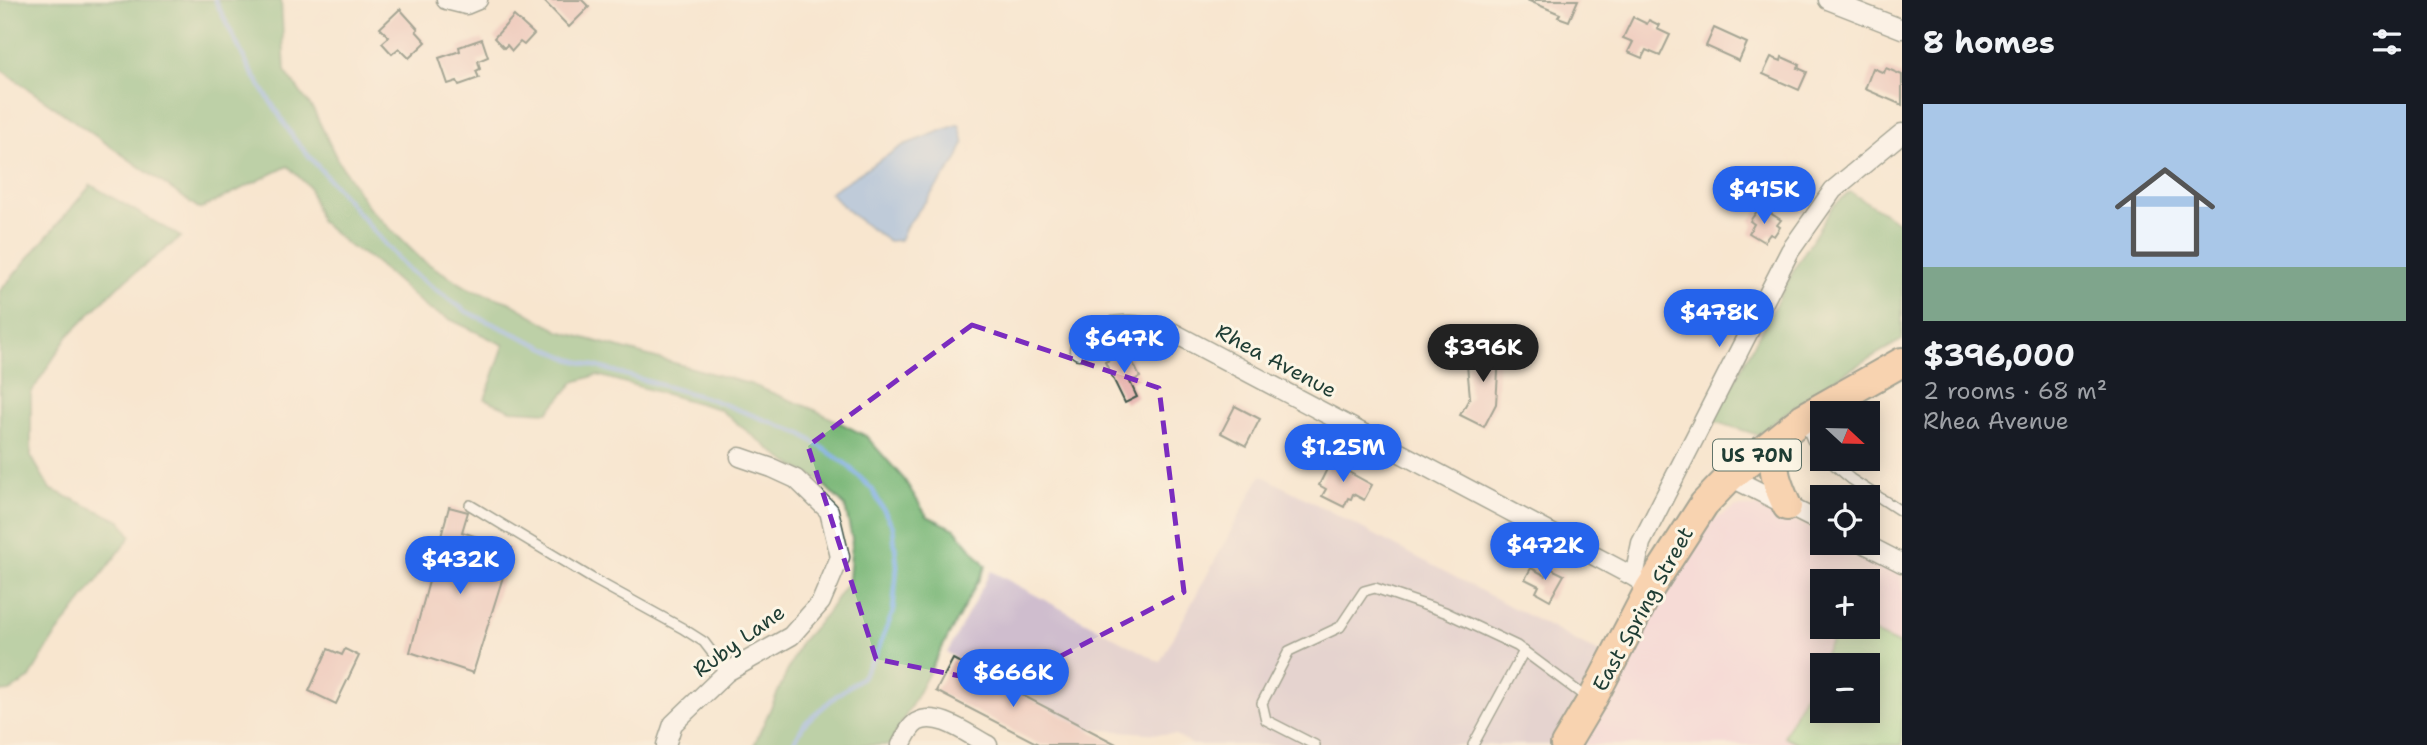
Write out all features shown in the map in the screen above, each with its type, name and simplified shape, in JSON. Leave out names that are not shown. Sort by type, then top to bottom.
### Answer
[{"type":"main road","name":"East Spring Street","points":[[1565,745],[1591,701],[1642,583],[1704,504],[1730,477],[1804,418],[1902,362]]},
{"type":"main road","points":[[1781,437],[1774,461],[1774,477],[1787,506]]},
{"type":"street","points":[[446,0],[466,5],[478,0]]},
{"type":"street","points":[[1828,0],[1902,29]]},
{"type":"street","points":[[1642,583],[1641,543],[1790,251],[1833,190],[1902,133]]},
{"type":"street","name":"Rhea Avenue","points":[[1079,350],[1096,332],[1120,325],[1147,326],[1172,332],[1642,583]]},
{"type":"street","name":"Ruby Lane","points":[[666,745],[673,724],[727,672],[791,636],[821,602],[840,557],[830,512],[796,479],[740,457]]},
{"type":"street","points":[[1730,477],[1810,517]]},
{"type":"street","points":[[1880,552],[1902,563]]},
{"type":"street","points":[[901,745],[911,727],[925,719],[937,720],[988,745]]},
{"type":"lane","points":[[1804,418],[1810,434]]},
{"type":"lane","points":[[1841,471],[1902,512]]},
{"type":"lane","points":[[470,505],[704,642],[727,672]]},
{"type":"lane","points":[[1315,745],[1266,720],[1262,703],[1289,651],[1340,626],[1364,591],[1375,588],[1445,612],[1524,651],[1591,701]]},
{"type":"lane","points":[[1473,745],[1524,651]]},
{"type":"highlighted area","points":[[972,325],[1159,388],[1184,592],[1005,685],[876,659],[808,446]]},
{"type":"shaded area","points":[[1261,475],[1603,655],[1550,745],[1193,745],[1176,735],[1088,729],[947,653],[991,571],[1160,662]]},
{"type":"shaded area","points":[[1736,507],[1758,507],[1810,527],[1810,555],[1865,555],[1902,574],[1902,745],[1579,745],[1680,566],[1710,522]]},
{"type":"green space","points":[[0,0],[281,0],[285,71],[314,111],[337,159],[369,208],[422,260],[470,289],[509,302],[559,331],[750,384],[815,410],[866,436],[904,479],[927,516],[955,529],[986,566],[890,745],[754,745],[800,643],[826,614],[849,580],[852,539],[845,506],[818,479],[785,461],[719,409],[597,375],[574,382],[548,412],[511,410],[485,399],[504,345],[428,309],[374,261],[349,246],[320,221],[309,187],[288,166],[200,209],[0,69]]},
{"type":"green space","points":[[91,185],[181,237],[118,286],[68,336],[31,393],[31,456],[50,489],[121,521],[131,536],[53,639],[29,679],[10,691],[0,692],[0,291]]},
{"type":"green space","points":[[1850,192],[1902,224],[1902,340],[1828,384],[1758,435],[1713,421],[1796,266],[1833,206]]},
{"type":"green space","points":[[1880,636],[1902,646],[1902,745],[1801,745],[1784,736],[1810,684],[1810,723],[1880,723],[1880,653],[1825,653],[1832,639],[1880,639]]},
{"type":"water","points":[[959,124],[964,143],[957,160],[906,227],[900,240],[889,241],[850,213],[830,192],[904,145]]},
{"type":"building","points":[[543,0],[582,0],[589,7],[569,27]]},
{"type":"building","points":[[1527,0],[1578,0],[1569,21],[1558,17],[1560,14]]},
{"type":"building","points":[[400,9],[426,42],[409,58],[399,48],[392,54],[382,43],[389,37],[380,28]]},
{"type":"building","points":[[514,16],[534,34],[524,45],[520,42],[512,51],[507,45],[504,48],[494,38]]},
{"type":"building","points":[[1633,17],[1647,24],[1649,20],[1659,25],[1657,29],[1670,35],[1660,56],[1646,50],[1642,58],[1628,52],[1633,42],[1623,38]]},
{"type":"building","points":[[1714,28],[1747,43],[1739,61],[1706,46]]},
{"type":"building","points":[[482,39],[488,57],[478,61],[480,69],[476,71],[479,78],[459,85],[457,81],[448,84],[439,58]]},
{"type":"building","points":[[1771,57],[1781,61],[1782,57],[1800,65],[1798,68],[1807,72],[1799,90],[1763,74]]},
{"type":"building","points":[[1873,68],[1884,73],[1886,68],[1902,75],[1902,105],[1865,89]]},
{"type":"building","points":[[1757,211],[1767,217],[1770,213],[1781,220],[1774,236],[1770,234],[1764,242],[1749,233],[1754,224],[1750,221]]},
{"type":"building","points":[[1485,339],[1503,348],[1499,357],[1496,404],[1484,427],[1460,415],[1470,397],[1467,365],[1472,364]]},
{"type":"building","points":[[1127,351],[1140,377],[1130,382],[1137,397],[1125,403],[1105,362]]},
{"type":"building","points":[[1235,406],[1260,419],[1246,446],[1221,433]]},
{"type":"building","points":[[1332,459],[1372,485],[1364,500],[1353,494],[1344,507],[1322,496],[1326,489],[1319,485]]},
{"type":"building","points":[[449,507],[468,512],[462,532],[512,548],[473,673],[410,652]]},
{"type":"building","points":[[1531,568],[1546,576],[1550,568],[1564,575],[1550,600],[1536,592],[1539,586],[1525,579]]},
{"type":"building","points":[[328,649],[342,655],[345,649],[359,656],[336,704],[309,691]]},
{"type":"building","points":[[953,659],[1118,745],[1040,745],[936,691]]},
{"type":"waterway","points":[[215,0],[249,68],[295,140],[406,268],[467,312],[570,359],[710,399],[802,434],[846,464],[872,489],[893,527],[897,566],[893,612],[877,652],[862,677],[805,723],[792,745]]}]
